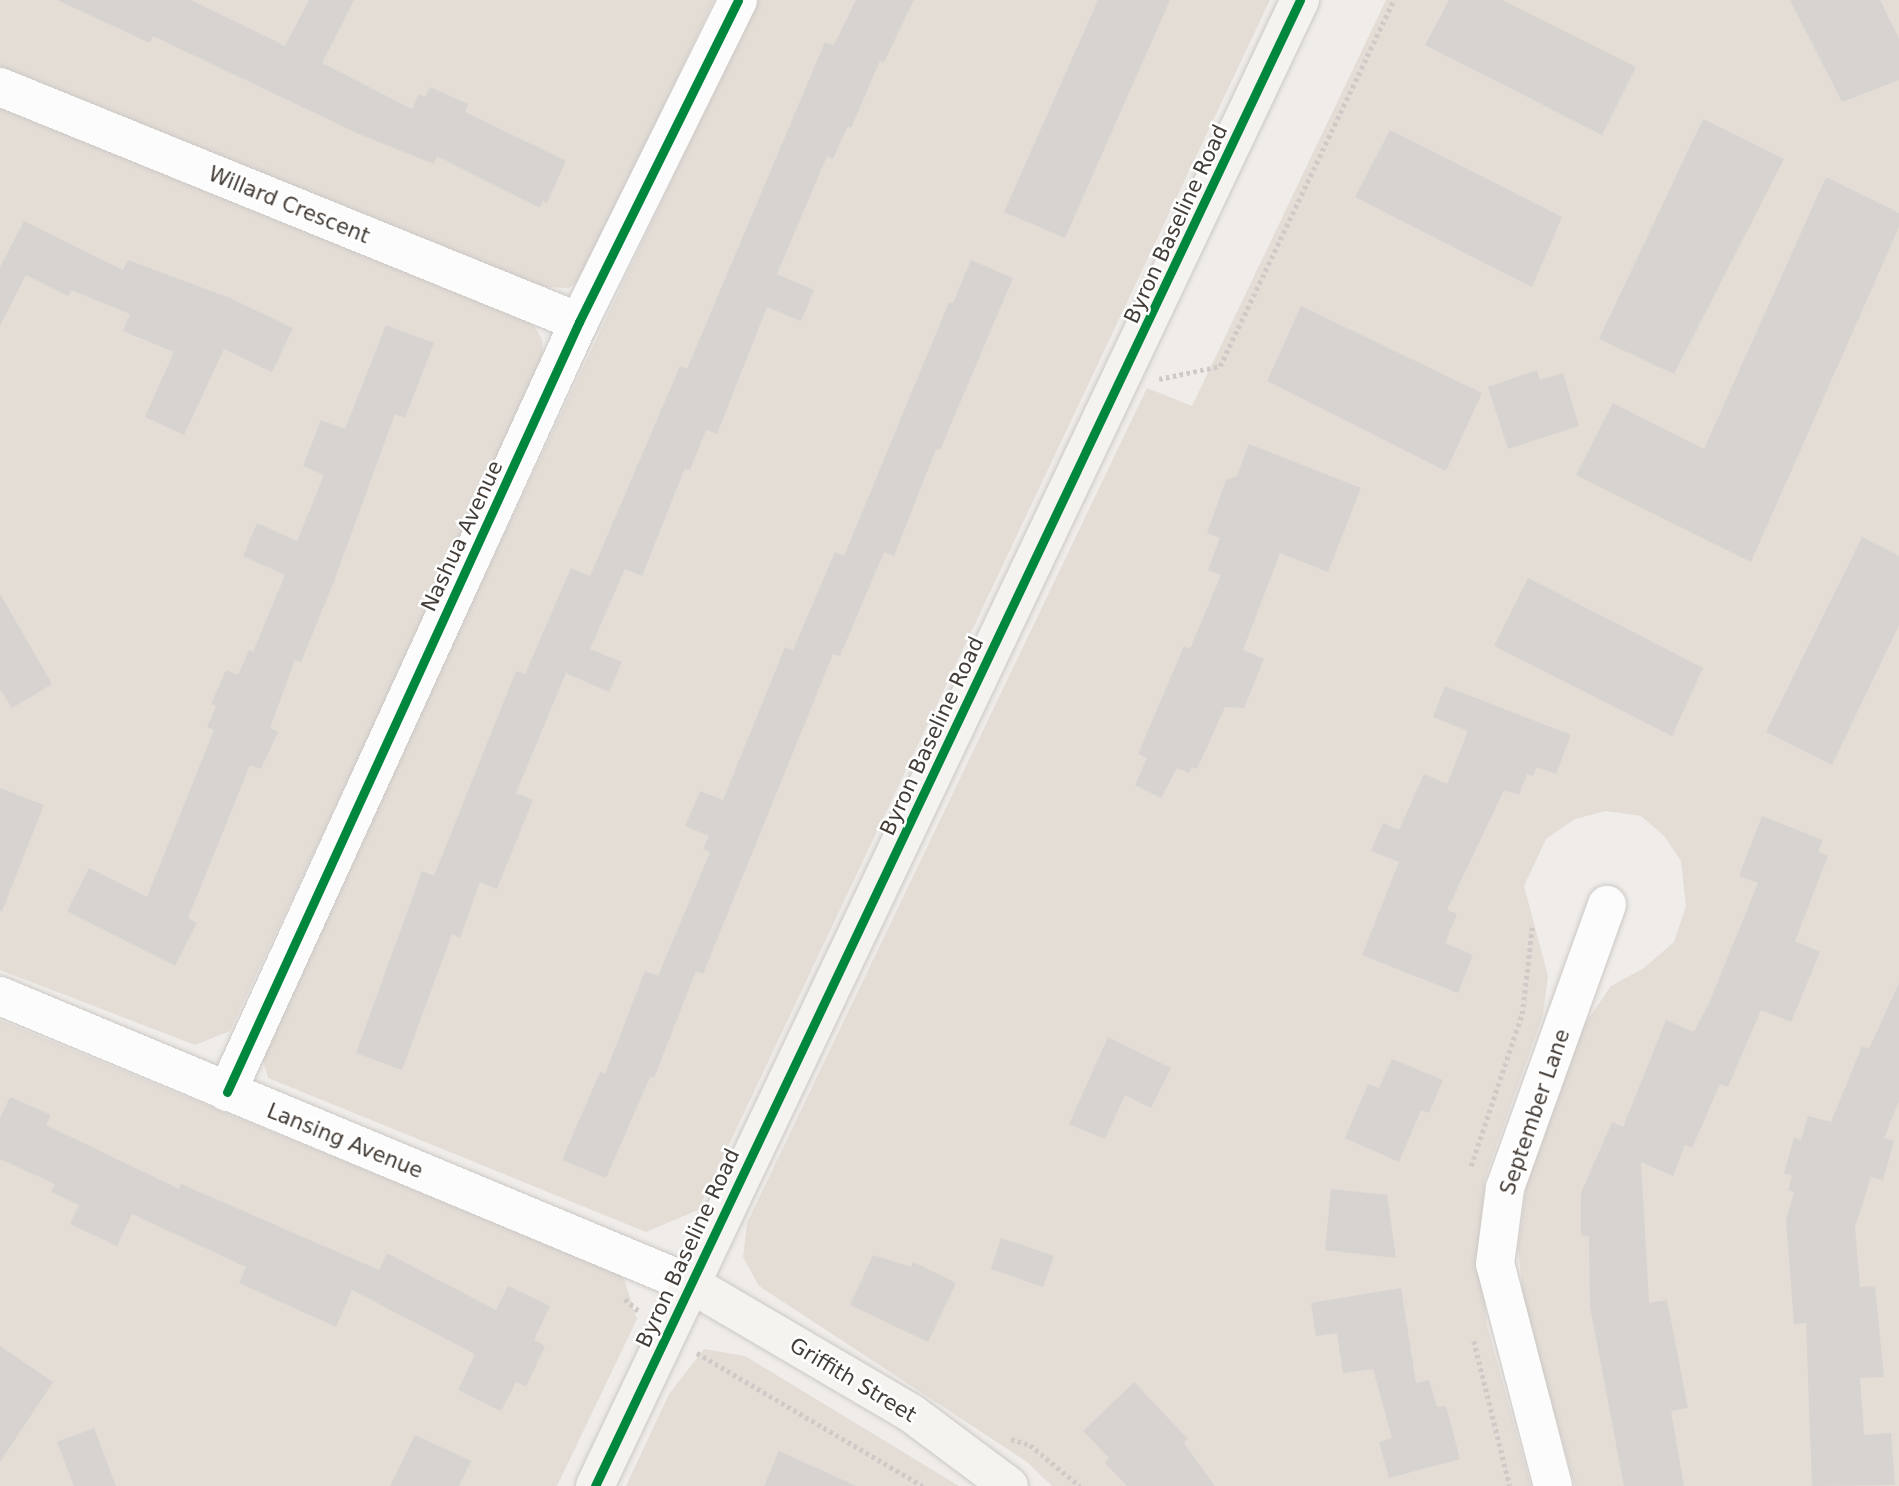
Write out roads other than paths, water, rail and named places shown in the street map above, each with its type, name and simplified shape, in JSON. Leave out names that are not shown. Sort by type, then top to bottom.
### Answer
[{"type":"main road","name":"Byron Baseline Road","points":[[595,1486],[1300,0]]},
{"type":"main road","name":"Griffith Street","points":[[691,1284],[911,1413],[1009,1486]]},
{"type":"street","name":"Nashua Avenue","points":[[228,1092],[579,322],[738,0]]},
{"type":"street","name":"Willard Crescent","points":[[0,87],[579,322]]},
{"type":"street","name":"September Lane","points":[[1553,1486],[1495,1264],[1505,1188],[1607,905]]},
{"type":"street","name":"Lansing Avenue","points":[[0,996],[691,1284]]}]
